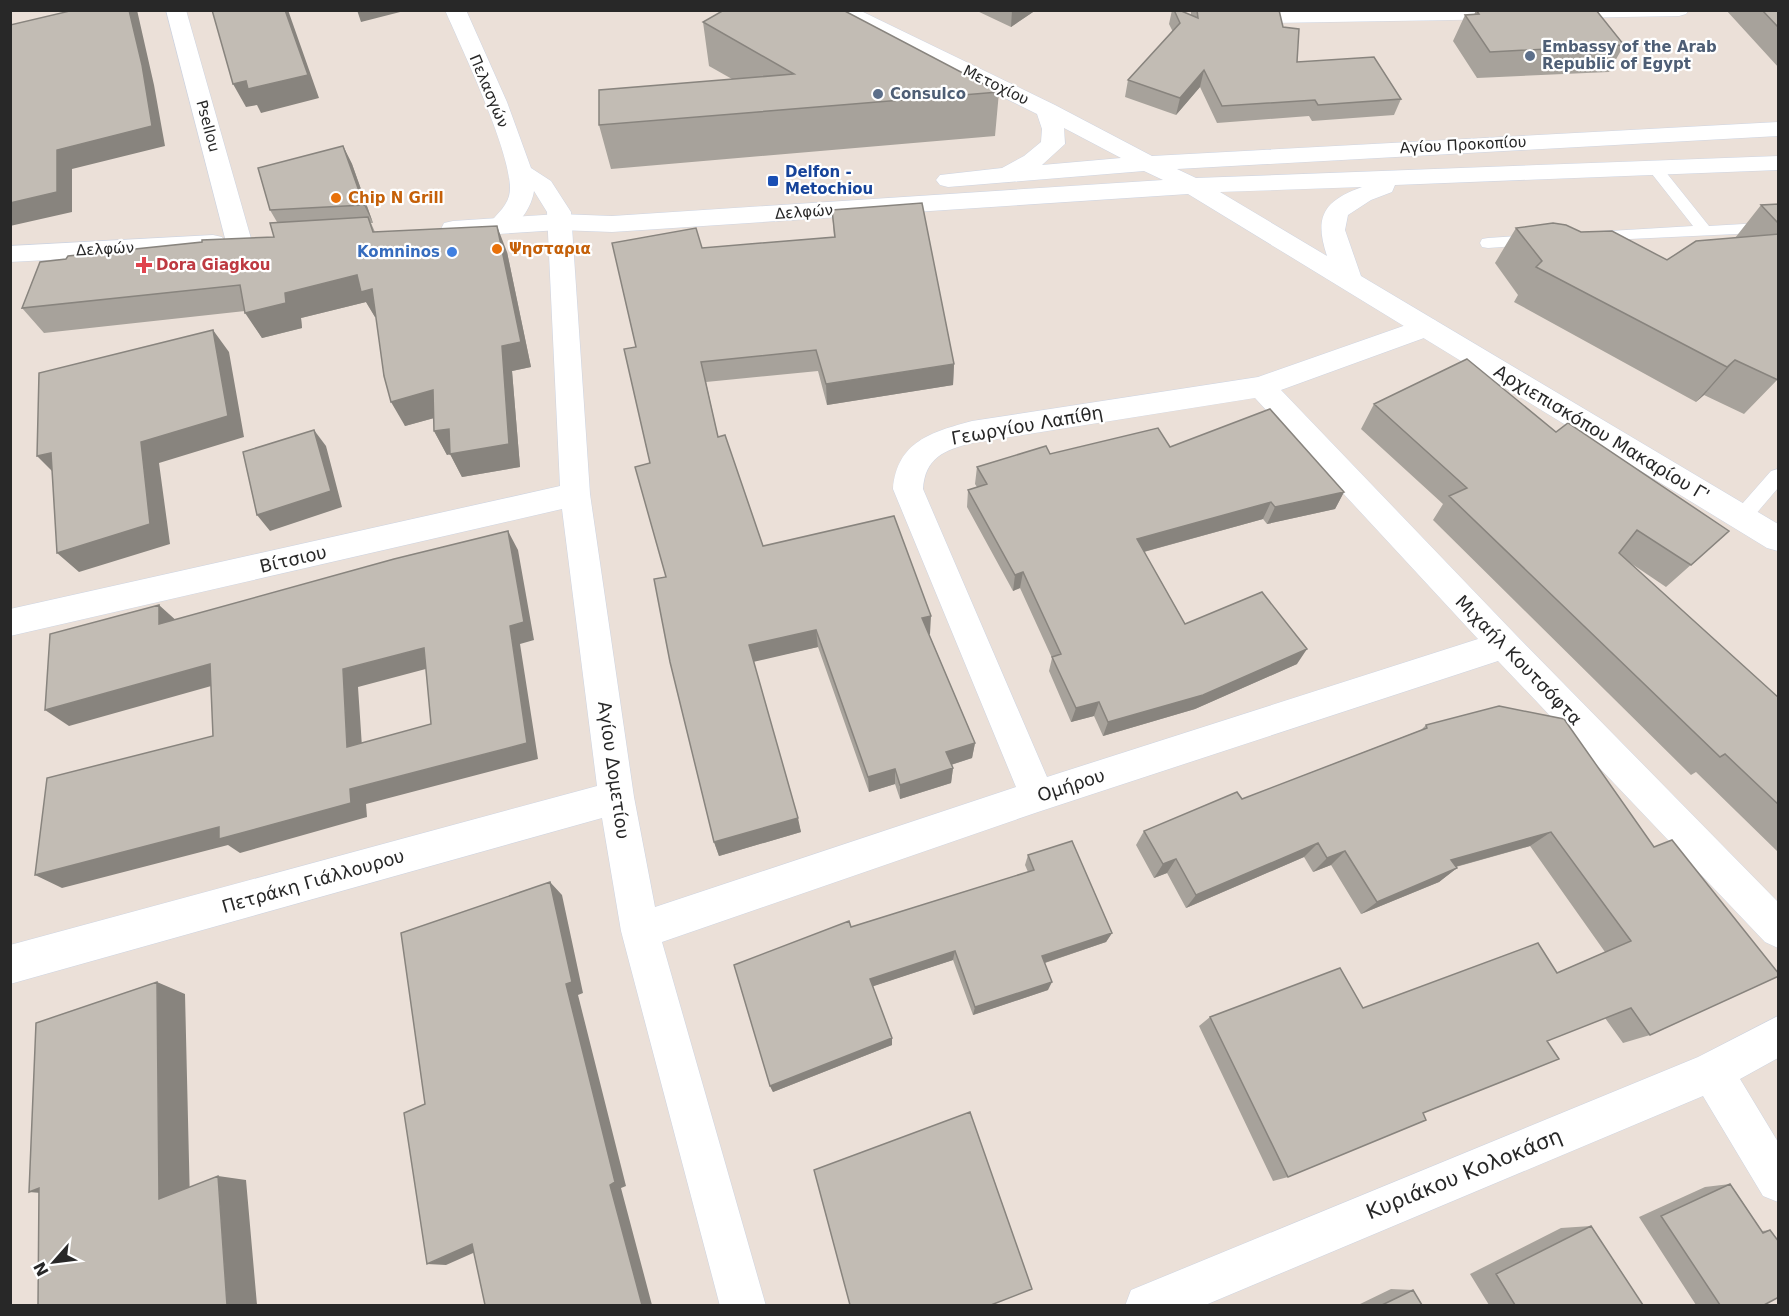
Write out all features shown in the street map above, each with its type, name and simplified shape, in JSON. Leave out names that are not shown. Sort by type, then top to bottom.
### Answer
[{"type":"street","name":"Psellou","points":[[176,10],[251,241]]},
{"type":"street","name":"Πελασγών","points":[[455,10],[512,145],[520,172],[522,185],[520,199],[500,226]]},
{"type":"street","name":"Μετοχίου","points":[[842,10],[1047,110],[1192,186]]},
{"type":"street","points":[[1222,10],[1271,17],[1679,10]]},
{"type":"street","points":[[1002,176],[1032,161],[1053,144],[1053,129],[1047,110]]},
{"type":"street","name":"Αγίου Προκοπίου","points":[[1148,163],[1779,129]]},
{"type":"street","name":"Δελφών","points":[[559,222],[617,208],[1148,163]]},
{"type":"street","name":"Αγίου Προκοπίου","points":[[1192,186],[1406,180],[1779,164]]},
{"type":"street","points":[[520,172],[543,186],[559,212],[559,222]]},
{"type":"street","points":[[1349,279],[1332,237],[1331,223],[1335,212],[1344,203],[1358,196],[1406,180]]},
{"type":"street","name":"Δελφών","points":[[429,231],[559,222],[612,224],[1192,186]]},
{"type":"street","points":[[1192,186],[1349,279]]},
{"type":"street","name":"Αγίου Δομετίου","points":[[559,222],[574,494],[616,796],[640,931],[743,1305]]},
{"type":"street","name":"Δελφών","points":[[10,254],[251,241]]},
{"type":"street","name":"Αρχιεπισκόπου Μακαρίου Γ'","points":[[1349,279],[1779,539]]},
{"type":"street","name":"Γεωργίου Λαπίθη","points":[[1038,796],[908,489],[908,474],[920,454],[936,444],[972,432],[1261,387],[1426,327]]},
{"type":"street","name":"Μιχαήλ Κουτσόφτα","points":[[1261,387],[1504,645],[1779,929]]},
{"type":"street","name":"Βίτσιου","points":[[10,623],[574,494]]},
{"type":"street","name":"Ομήρου","points":[[640,931],[1038,796],[1504,645]]},
{"type":"street","name":"Πετράκη Γιάλλουρου","points":[[10,965],[616,796]]},
{"type":"street","name":"Κυριάκου Κολοκάση","points":[[1147,1305],[1713,1072],[1779,1036]]},
{"type":"street","points":[[1713,1072],[1779,1181]]},
{"type":"lane","points":[[1656,169],[1705,231]]},
{"type":"lane","points":[[1579,237],[1779,226]]},
{"type":"lane","points":[[1488,243],[1556,239]]},
{"type":"lane","points":[[1742,517],[1779,476]]},
{"type":"building","points":[[70,10],[129,10],[142,65],[152,126],[57,150],[57,192],[10,203],[10,25]]},
{"type":"building","points":[[212,10],[285,10],[308,75],[248,89],[246,81],[233,84]]},
{"type":"building","points":[[724,10],[843,10],[999,92],[599,125],[599,90],[794,74],[703,22]]},
{"type":"building","points":[[1174,10],[1198,18],[1197,10],[1279,10],[1283,27],[1299,29],[1297,62],[1374,57],[1401,99],[1318,105],[1315,100],[1222,106],[1204,70],[1180,98],[1128,80],[1180,23]]},
{"type":"building","points":[[1476,10],[1596,10],[1624,45],[1490,52],[1465,15],[1479,14]]},
{"type":"building","points":[[1762,10],[1779,10],[1779,28]]},
{"type":"building","points":[[343,146],[364,205],[270,210],[258,168]]},
{"type":"building","points":[[922,203],[954,364],[826,384],[816,350],[701,362],[718,437],[725,435],[763,546],[894,516],[931,616],[922,618],[975,743],[946,752],[953,768],[900,785],[895,769],[868,777],[816,630],[749,645],[798,818],[714,842],[670,662],[654,579],[666,577],[635,467],[650,463],[624,349],[636,347],[612,243],[696,228],[702,248],[835,237],[832,210]]},
{"type":"building","points":[[1779,204],[1779,224],[1761,205]]},
{"type":"building","points":[[368,217],[373,232],[497,226],[521,342],[502,346],[509,444],[450,454],[449,429],[434,431],[433,390],[391,402],[384,376],[372,289],[361,292],[357,275],[285,293],[286,303],[245,313],[240,285],[22,308],[40,262],[66,259],[68,256],[202,242],[202,240],[274,237],[270,223]]},
{"type":"building","points":[[1553,223],[1566,225],[1581,232],[1612,231],[1667,260],[1696,241],[1779,234],[1778,380],[1735,360],[1727,367],[1536,267],[1542,261],[1516,228]]},
{"type":"building","points":[[213,330],[228,416],[141,442],[150,524],[57,553],[51,453],[37,456],[39,373]]},
{"type":"building","points":[[1467,359],[1556,432],[1568,423],[1729,531],[1691,565],[1637,530],[1619,553],[1779,698],[1779,805],[1725,754],[1720,757],[1449,496],[1467,488],[1374,404]]},
{"type":"building","points":[[1270,409],[1344,492],[1275,507],[1271,502],[1137,539],[1185,624],[1262,592],[1307,649],[1203,695],[1108,722],[1099,702],[1076,708],[1052,657],[1061,654],[1023,572],[1015,575],[968,490],[987,484],[977,467],[1046,446],[1050,454],[1158,428],[1170,447]]},
{"type":"building","points":[[314,430],[331,491],[257,515],[243,452]]},
{"type":"building","points":[[508,531],[524,622],[510,626],[527,743],[350,789],[351,803],[219,839],[219,827],[35,875],[47,778],[213,736],[210,664],[45,710],[50,634],[159,605],[159,624],[394,559]],"holes":[[[424,648],[431,724],[347,747],[343,669]]]},
{"type":"building","points":[[1499,706],[1564,719],[1654,847],[1672,840],[1779,976],[1650,1035],[1631,1008],[1547,1041],[1559,1059],[1423,1113],[1426,1120],[1288,1177],[1210,1017],[1340,968],[1363,1008],[1538,943],[1557,973],[1631,941],[1551,832],[1451,860],[1457,868],[1377,902],[1345,851],[1327,858],[1318,843],[1196,895],[1176,859],[1163,864],[1144,831],[1237,792],[1242,799],[1427,728],[1426,725]]},
{"type":"building","points":[[1072,841],[1112,933],[1042,956],[1052,982],[975,1007],[955,951],[870,979],[892,1038],[770,1086],[734,965],[849,921],[851,927],[1034,870],[1028,855]]},
{"type":"building","points":[[550,882],[572,982],[566,984],[615,1182],[610,1185],[642,1305],[485,1305],[472,1244],[427,1264],[404,1113],[425,1104],[401,933]]},
{"type":"building","points":[[157,982],[159,1199],[218,1176],[227,1305],[38,1305],[39,1188],[29,1192],[36,1023]]},
{"type":"building","points":[[970,1112],[1032,1289],[991,1305],[850,1305],[814,1170]]},
{"type":"building","points":[[1730,1184],[1763,1233],[1770,1230],[1779,1242],[1779,1297],[1764,1305],[1720,1305],[1661,1216]]},
{"type":"building","points":[[1591,1226],[1643,1305],[1515,1305],[1496,1274]]},
{"type":"building","points":[[1413,1290],[1422,1305],[1382,1305]]},
{"type":"place","name":"Embassy of the Arab Republic of Egypt","points":[[1530,56]]},
{"type":"place","name":"Consulco","points":[[878,94]]},
{"type":"place","name":"Delfon - Metochiou","points":[[773,181]]},
{"type":"place","name":"Chip N Grill","points":[[336,198]]},
{"type":"place","name":"Ψησταρια","points":[[497,249]]},
{"type":"place","name":"Komninos","points":[[452,252]]},
{"type":"place","name":"Dora Giagkou","points":[[144,265]]}]
